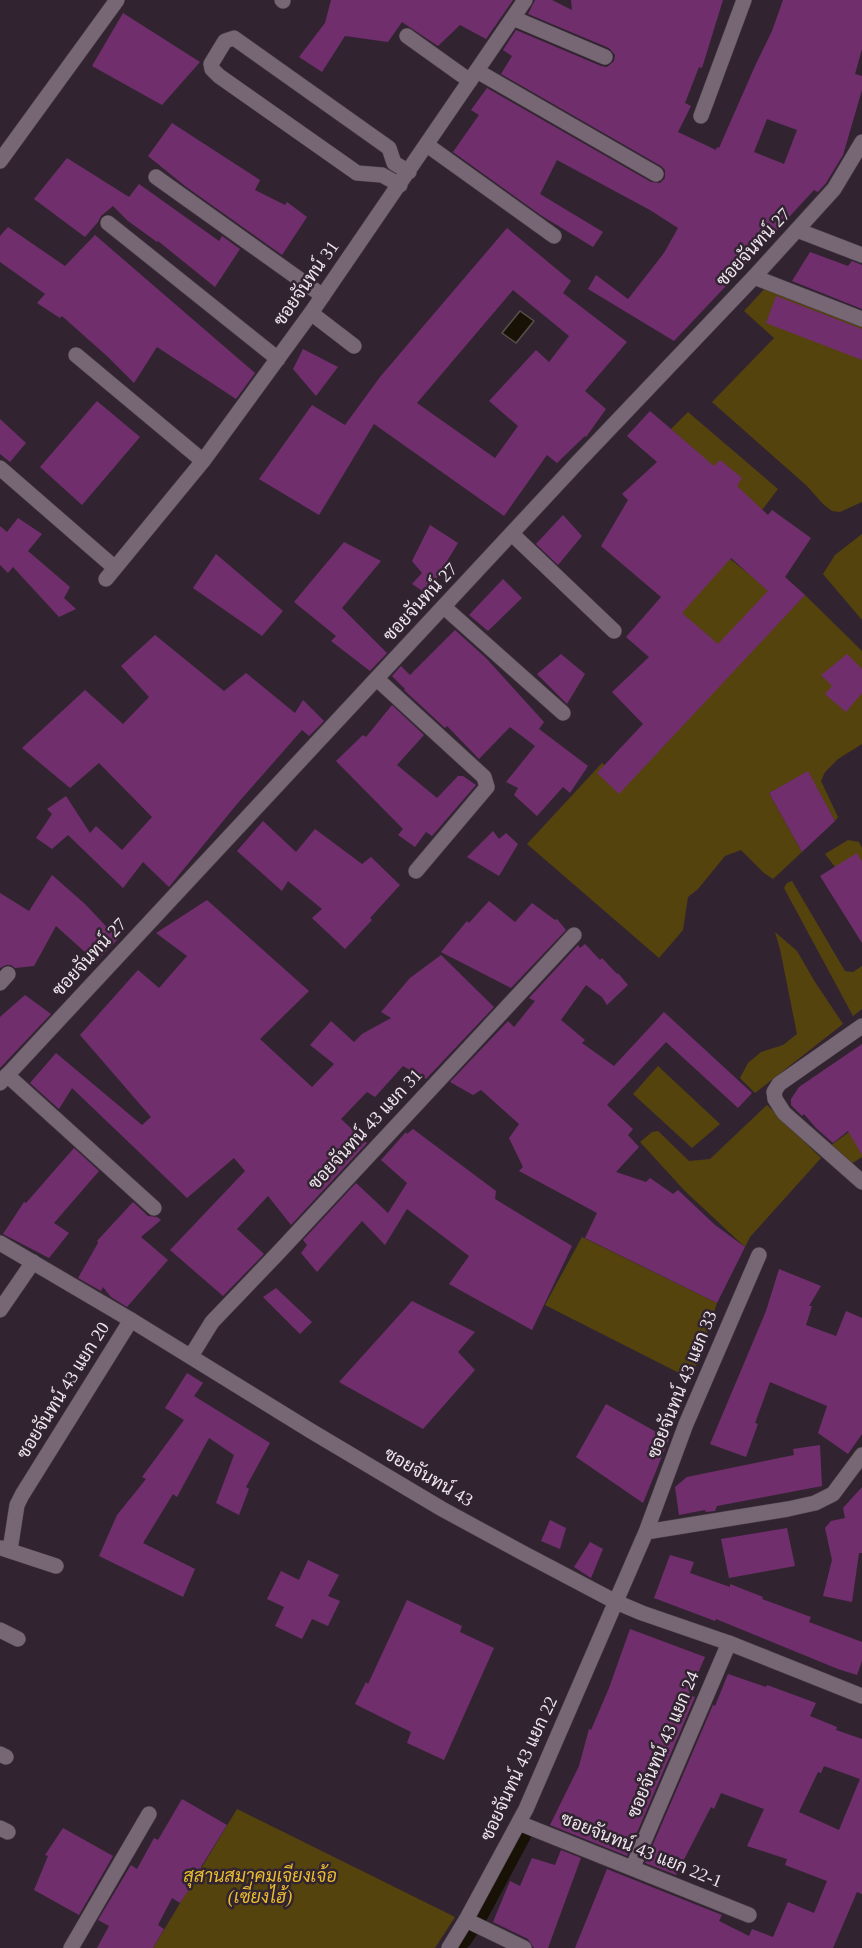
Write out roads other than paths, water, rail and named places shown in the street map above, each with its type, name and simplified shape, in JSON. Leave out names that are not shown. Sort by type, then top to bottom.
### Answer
[{"type":"street","points":[[0,161],[117,0]]},
{"type":"street","name":"ซอยจันทน์ 31","points":[[0,468],[110,574],[203,461],[278,359],[428,145],[525,0]]},
{"type":"street","points":[[701,116],[744,0]]},
{"type":"street","points":[[513,18],[604,57]]},
{"type":"street","points":[[406,36],[474,76],[656,174]]},
{"type":"street","points":[[400,185],[382,175],[357,173],[219,76],[212,69],[211,64],[225,41],[234,38],[389,148],[394,163],[409,172]]},
{"type":"street","name":"ซอยจันทน์ 27","points":[[4,1079],[754,277],[834,189],[862,142]]},
{"type":"street","points":[[428,145],[554,236]]},
{"type":"street","points":[[156,177],[323,296]]},
{"type":"street","points":[[108,223],[278,359]]},
{"type":"street","points":[[797,230],[862,255]]},
{"type":"street","points":[[754,277],[862,319]]},
{"type":"street","points":[[311,313],[354,346]]},
{"type":"street","points":[[76,355],[203,461]]},
{"type":"street","points":[[512,534],[614,631]]},
{"type":"street","points":[[444,607],[563,713]]},
{"type":"street","points":[[377,679],[484,777],[487,786],[416,872]]},
{"type":"street","name":"ซอยจันทน์ 43 แยก 31","points":[[190,1356],[212,1322],[574,935]]},
{"type":"street","points":[[862,1026],[779,1084],[774,1092],[775,1099],[784,1113],[862,1182]]},
{"type":"street","points":[[4,1079],[154,1208]]},
{"type":"street","name":"ซอยจันทน์ 43","points":[[0,1244],[131,1320],[442,1509],[616,1602],[729,1642],[862,1696]]},
{"type":"street","name":"ซอยจันทน์ 43 แยก 33","points":[[616,1602],[646,1532],[686,1424],[759,1255]]},
{"type":"street","points":[[0,1310],[33,1262]]},
{"type":"street","name":"ซอยจันทน์ 43 แยก 20","points":[[5,1549],[22,1495],[131,1320]]},
{"type":"street","points":[[646,1532],[815,1503],[833,1494],[862,1455]]},
{"type":"street","points":[[5,1549],[56,1566]]},
{"type":"street","name":"ซอยจันทน์ 43 แยก 22","points":[[448,1948],[471,1922],[519,1823],[616,1602]]},
{"type":"street","points":[[0,1630],[18,1639]]},
{"type":"street","name":"ซอยจันทน์ 43 แยก 24","points":[[635,1862],[729,1642]]},
{"type":"street","points":[[71,1948],[148,1814]]},
{"type":"street","name":"ซอยจันทน์ 43 แยก 22-1","points":[[519,1823],[749,1915]]},
{"type":"street","points":[[471,1922],[524,1948]]},
{"type":"waterway","points":[[462,1939],[478,1915],[521,1835]]},
{"type":"park label","name":"สุสานสมาคมเจียงเจ้อ (เซี่ยงไฮ้)","points":[[260,1887]]}]
